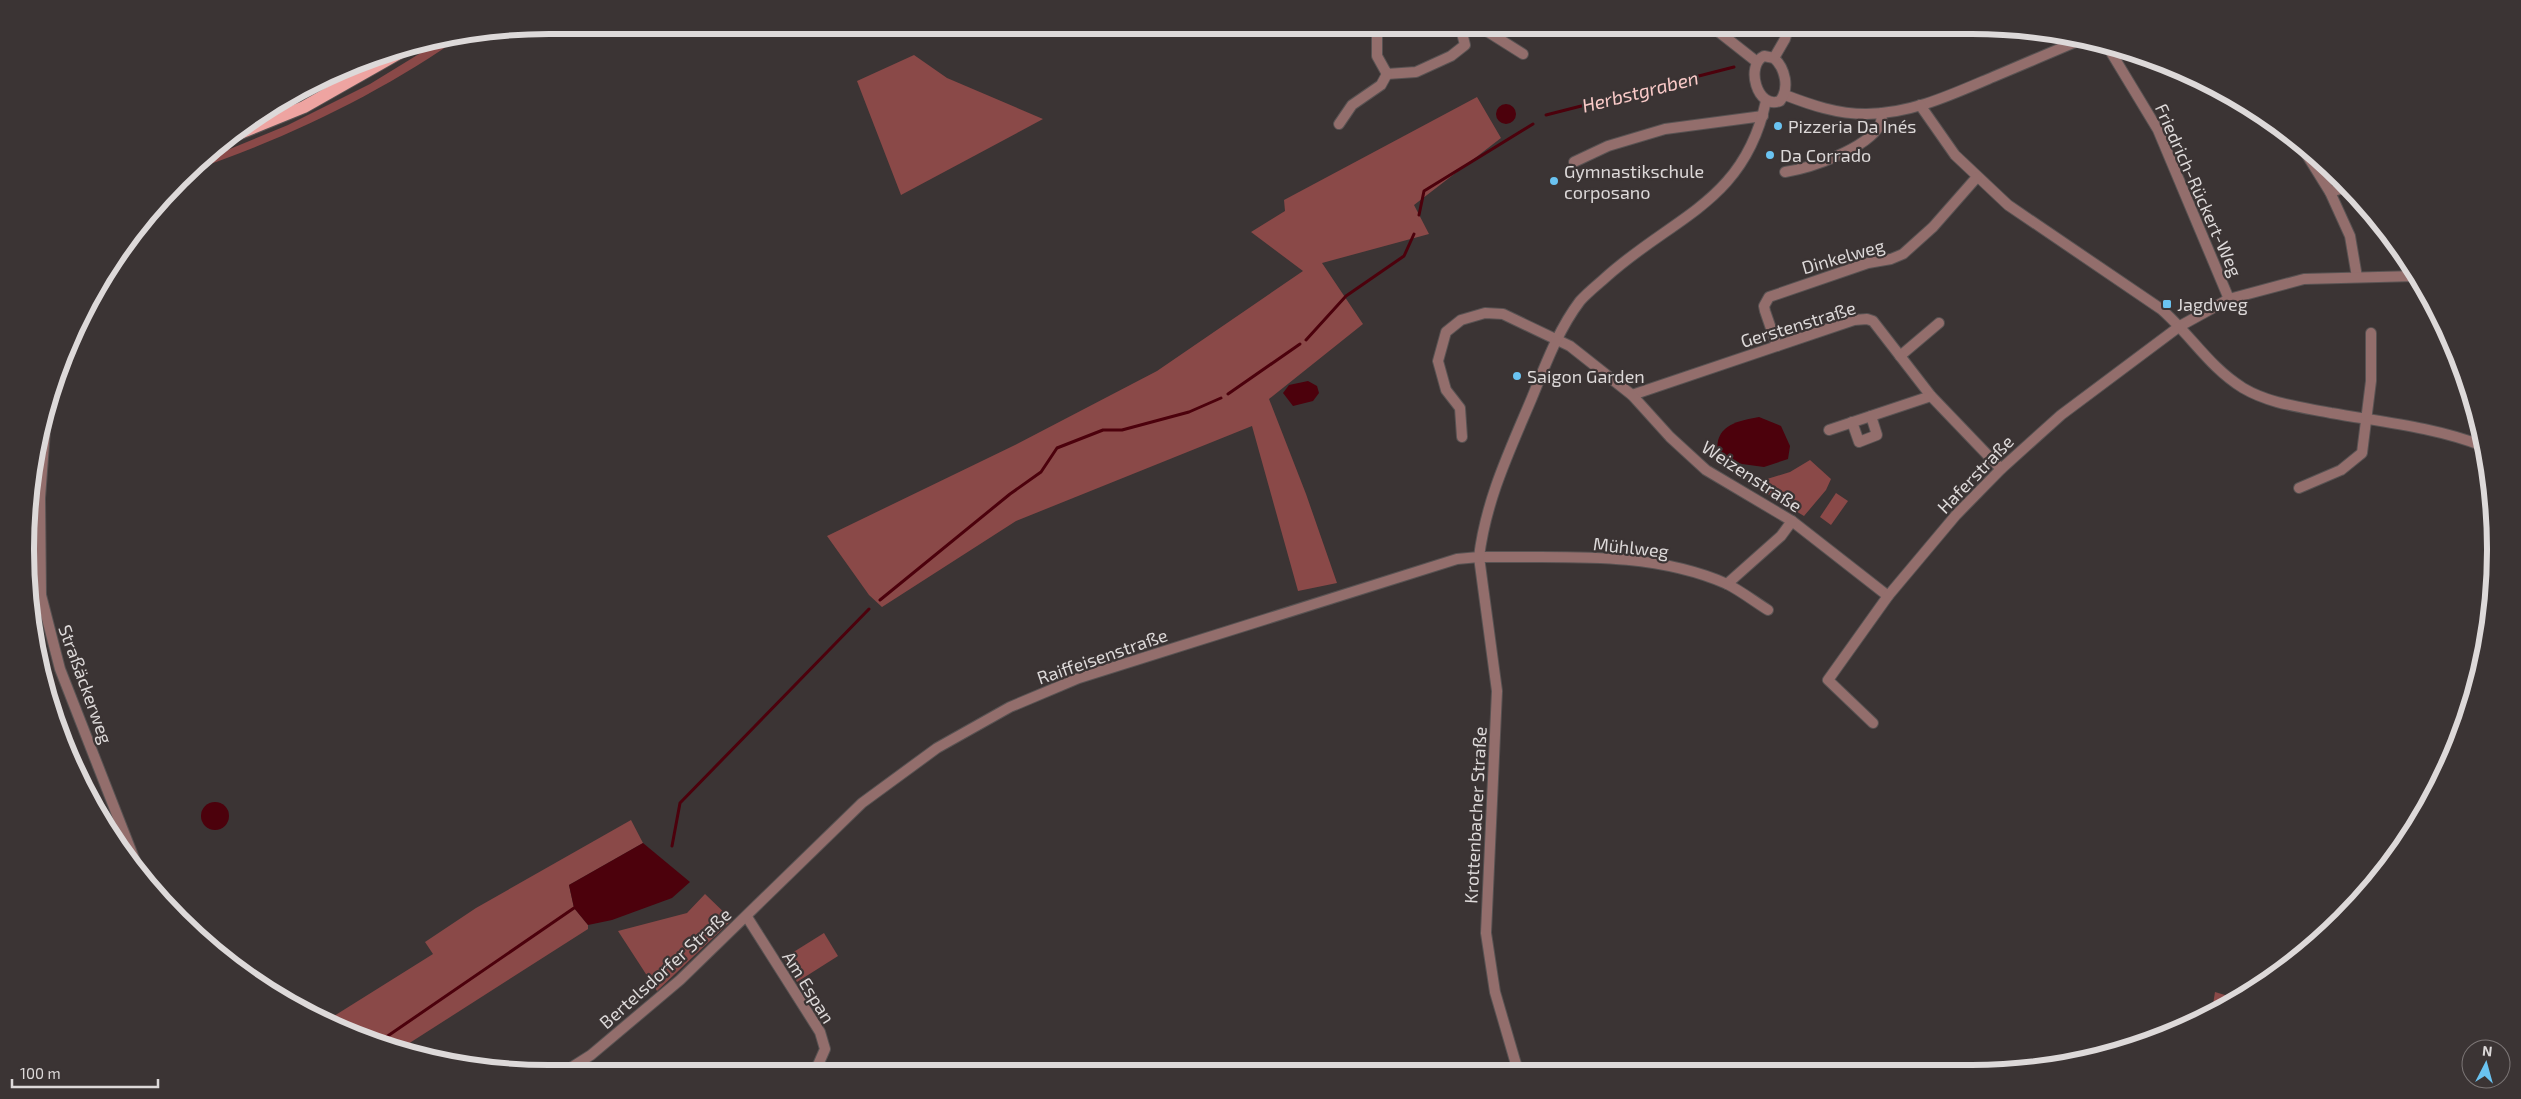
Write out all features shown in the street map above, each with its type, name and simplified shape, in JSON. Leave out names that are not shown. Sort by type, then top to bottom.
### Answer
[{"type":"main road","points":[[254,127],[304,107],[386,60]]},
{"type":"street","points":[[1377,34],[1377,56],[1387,74]]},
{"type":"street","points":[[1387,74],[1416,72],[1450,56],[1465,44],[1462,34]]},
{"type":"street","points":[[1492,34],[1524,54]]},
{"type":"street","points":[[1721,34],[1757,62]]},
{"type":"street","points":[[1774,58],[1786,34]]},
{"type":"street","points":[[1785,95],[1829,110],[1850,114],[1882,114],[1920,105],[1955,93],[2071,44]]},
{"type":"street","name":"Friedrich-Rückert-Weg","points":[[2111,53],[2158,130],[2229,299]]},
{"type":"street","points":[[1764,56],[1774,58],[1781,66],[1786,86],[1785,95],[1776,102],[1766,101],[1762,97],[1756,82],[1757,62],[1764,56]]},
{"type":"street","points":[[1339,124],[1352,105],[1381,85],[1387,74]]},
{"type":"street","name":"Krottenbacher Straße","points":[[1516,1065],[1495,992],[1486,933],[1497,691],[1479,557],[1483,525],[1491,497],[1556,341],[1580,301],[1630,255],[1704,205],[1723,187],[1750,150],[1763,116],[1766,101]]},
{"type":"street","points":[[1920,105],[1955,155],[2008,205],[2161,309],[2180,326],[2213,366],[2244,388],[2277,403],[2425,428],[2457,436],[2476,443]]},
{"type":"street","points":[[1785,172],[1822,162],[1862,141],[1880,125],[1882,114]]},
{"type":"street","points":[[1574,162],[1608,146],[1665,128],[1763,116]]},
{"type":"street","points":[[2312,162],[2330,192],[2350,236],[2357,278]]},
{"type":"street","name":"Dinkelweg","points":[[1776,346],[1764,311],[1764,306],[1769,297],[1859,266],[1891,259],[1903,254],[1933,227],[1977,176]]},
{"type":"street","points":[[2330,192],[2340,189]]},
{"type":"street","name":"Haferstraße","points":[[1873,723],[1828,680],[1888,596],[1956,515],[2001,469],[2061,415],[2180,326],[2229,299],[2304,279],[2408,276]]},
{"type":"street","name":"Weizenstraße","points":[[1462,437],[1460,408],[1446,390],[1438,361],[1446,332],[1461,320],[1485,313],[1503,314],[1556,341],[1570,346],[1632,396],[1670,437],[1706,470],[1792,521],[1888,596]]},
{"type":"street","name":"Gerstenstraße","points":[[1632,396],[1854,320],[1867,319],[1873,321],[1931,396],[2001,469]]},
{"type":"street","points":[[1900,356],[1939,323]]},
{"type":"street","points":[[2299,488],[2340,470],[2362,453],[2368,419],[2371,381],[2371,334]]},
{"type":"street","points":[[1829,430],[1931,396]]},
{"type":"street","points":[[1852,422],[1859,442],[1877,435],[1871,416]]},
{"type":"street","name":"Straßäckerweg","points":[[43,456],[40,498],[41,595],[49,635],[60,669],[131,850]]},
{"type":"street","points":[[1727,584],[1782,536],[1792,521]]},
{"type":"street","name":"Mühlweg","points":[[1479,557],[1617,558],[1677,568],[1727,584],[1768,610]]},
{"type":"street","name":"Raiffeisenstraße","points":[[784,879],[862,803],[937,748],[1010,707],[1079,678],[1457,559],[1479,557]]},
{"type":"street","name":"Bertelsdorfer Straße","points":[[574,1065],[591,1054],[680,980],[784,879]]},
{"type":"street","name":"Am Espan","points":[[746,917],[820,1032],[825,1049],[818,1065]]},
{"type":"shaded area","points":[[450,44],[401,76],[331,113],[296,130],[206,165],[220,153],[288,125],[370,84],[428,48]]},
{"type":"shaded area","points":[[914,55],[947,78],[1043,119],[901,195],[857,81]]},
{"type":"shaded area","points":[[352,73],[336,83],[303,97]]},
{"type":"shaded area","points":[[1477,97],[1501,138],[1414,205],[1429,234],[1322,263],[1363,324],[1269,399],[1306,494],[1337,583],[1298,591],[1252,426],[1016,521],[882,607],[869,595],[827,536],[1015,445],[1157,371],[1303,271],[1251,232],[1285,211],[1284,200]]},
{"type":"shaded area","points":[[1506,104],[1513,107],[1516,114],[1513,121],[1506,124],[1499,121],[1496,114],[1499,107]]},
{"type":"shaded area","points":[[1308,381],[1317,386],[1319,393],[1313,401],[1293,406],[1283,393],[1289,385]]},
{"type":"shaded area","points":[[1759,417],[1781,426],[1790,446],[1788,459],[1764,467],[1742,464],[1718,455],[1717,445],[1723,431],[1735,423]]},
{"type":"shaded area","points":[[1810,460],[1831,479],[1826,490],[1804,516],[1751,484],[1790,472]]},
{"type":"shaded area","points":[[1836,493],[1848,501],[1831,525],[1820,517]]},
{"type":"shaded area","points":[[215,802],[225,806],[229,816],[225,826],[215,830],[205,826],[201,816],[205,806]]},
{"type":"shaded area","points":[[631,820],[643,843],[569,885],[574,908],[588,925],[588,929],[406,1045],[332,1017],[433,954],[425,942],[476,908]]},
{"type":"shaded area","points":[[643,843],[690,882],[672,898],[612,920],[588,925],[574,908],[569,885]]},
{"type":"shaded area","points":[[705,894],[732,920],[657,991],[618,931],[687,913]]},
{"type":"shaded area","points":[[824,933],[838,956],[797,982],[784,958]]},
{"type":"shaded area","points":[[2215,992],[2229,996],[2213,1005]]},
{"type":"waterway","name":"Herbstgraben","points":[[1546,115],[1734,67]]},
{"type":"waterway","name":"Herbstgraben","points":[[1419,215],[1424,191],[1533,124]]},
{"type":"waterway","points":[[1306,340],[1346,296],[1404,256],[1414,234]]},
{"type":"waterway","points":[[1228,394],[1300,344]]},
{"type":"waterway","points":[[880,600],[1010,494],[1041,472],[1057,448],[1103,430],[1122,430],[1189,412],[1221,398]]},
{"type":"waterway","points":[[672,846],[680,803],[869,609]]},
{"type":"waterway","points":[[385,1038],[574,908]]},
{"type":"place","name":"Pizzeria Da Inés","points":[[1778,126]]},
{"type":"place","name":"Da Corrado","points":[[1770,155]]},
{"type":"place","name":"Gymnastikschule corposano","points":[[1554,181]]},
{"type":"place","name":"Jagdweg","points":[[2167,304]]},
{"type":"place","name":"Saigon Garden","points":[[1517,376]]}]
